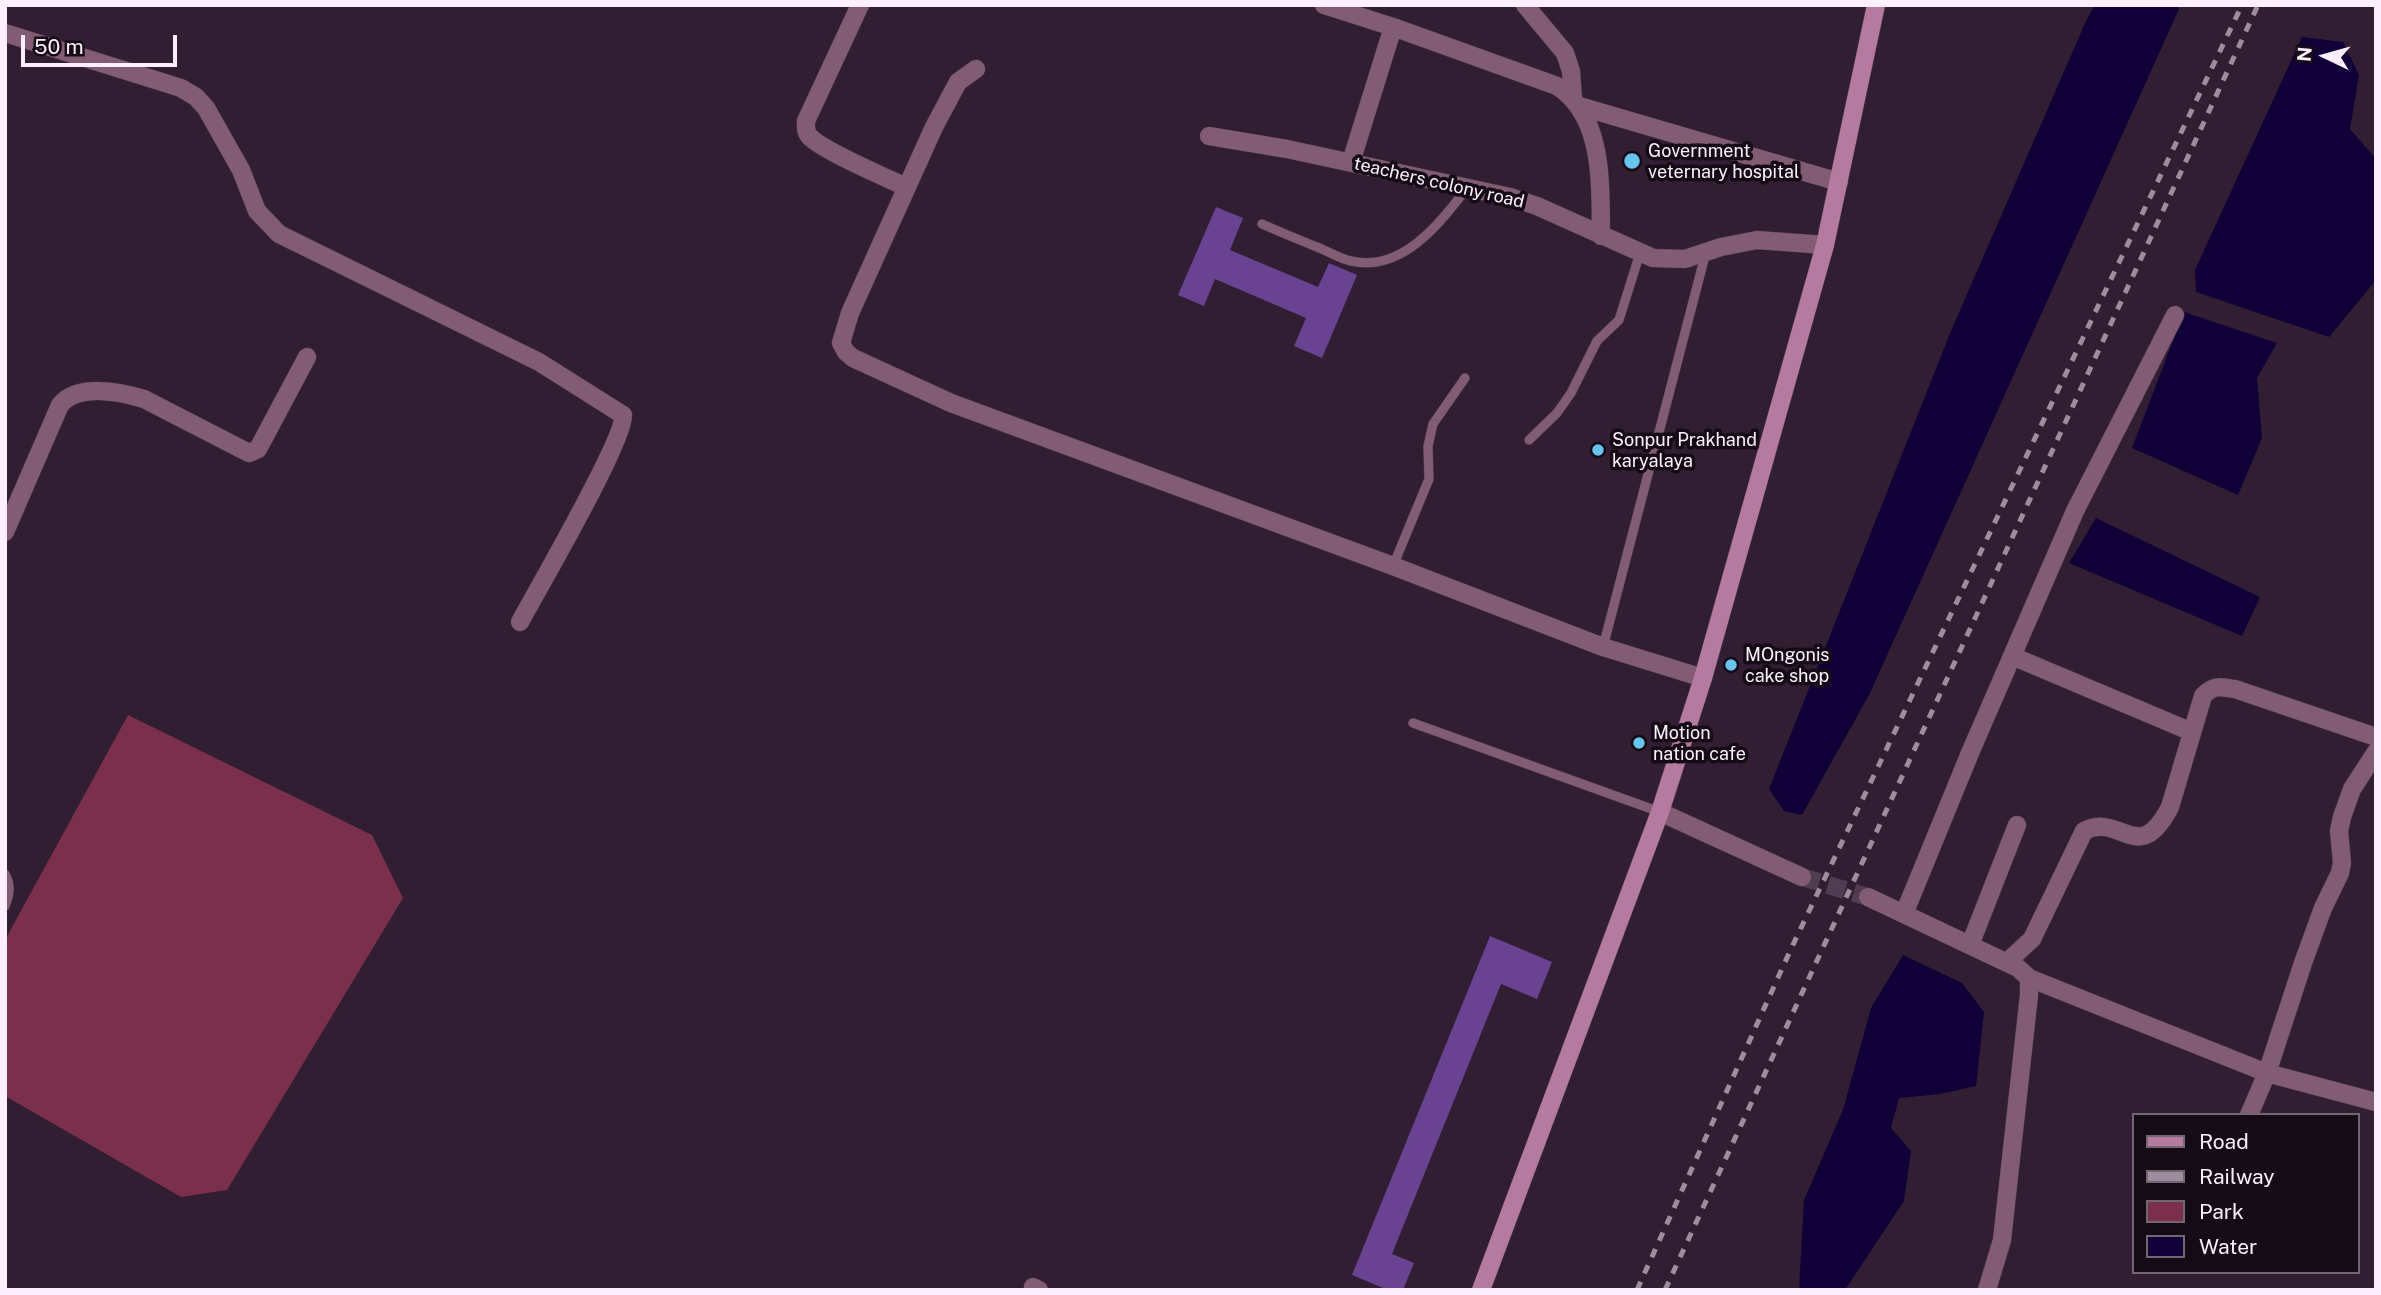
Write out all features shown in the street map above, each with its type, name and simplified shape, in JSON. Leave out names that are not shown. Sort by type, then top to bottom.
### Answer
[{"type":"main road","points":[[1481,1290],[1660,812],[1703,678],[1825,245],[1876,5]]},
{"type":"street","points":[[860,5],[818,93],[806,128],[807,134],[906,187]]},
{"type":"street","points":[[1325,5],[1557,86],[1576,103],[1839,182]]},
{"type":"street","points":[[1525,5],[1565,53],[1571,71],[1576,103],[1592,135],[1599,169],[1601,236]]},
{"type":"street","points":[[1351,162],[1393,27]]},
{"type":"street","points":[[5,33],[181,88],[196,97],[206,107],[235,159],[257,211],[279,234],[539,362],[623,415],[623,424],[584,506],[520,622]]},
{"type":"street","points":[[976,69],[958,82],[906,187],[842,334],[841,344],[845,352],[951,403],[1393,566],[1603,647],[1703,678]]},
{"type":"street","name":"teachers colony road","points":[[1209,136],[1351,162],[1528,203],[1653,258],[1685,259],[1721,247],[1757,240],[1825,245]]},
{"type":"street","points":[[1903,914],[2076,512],[2175,315]]},
{"type":"street","points":[[5,532],[60,405],[66,398],[75,393],[128,394],[144,399],[249,453],[258,449],[307,357]]},
{"type":"street","points":[[2012,656],[2192,732]]},
{"type":"street","points":[[2007,962],[2032,939],[2084,831],[2091,827],[2107,828],[2135,837],[2154,832],[2170,807],[2203,696],[2210,688],[2235,689],[2376,737]]},
{"type":"street","points":[[2250,1113],[2267,1073],[2323,908],[2340,873],[2342,863],[2339,831],[2342,817],[2352,789],[2376,752]]},
{"type":"street","points":[[1660,812],[1802,877]]},
{"type":"street","points":[[1970,945],[2017,825]]},
{"type":"street","points":[[1868,897],[2007,962],[2029,978],[2267,1073],[2376,1102]]},
{"type":"street","points":[[1987,1290],[2002,1240],[2029,978]]},
{"type":"lane","points":[[1262,224],[1350,261],[1382,261],[1405,252],[1422,239],[1449,211],[1466,188]]},
{"type":"lane","points":[[1603,647],[1706,252]]},
{"type":"lane","points":[[1530,440],[1558,413],[1597,341],[1619,320],[1640,253]]},
{"type":"lane","points":[[1393,566],[1429,479],[1428,446],[1433,424],[1465,378]]},
{"type":"lane","points":[[1413,723],[1660,812]]},
{"type":"lane","points":[[5,874],[10,894],[5,906]]},
{"type":"green space","points":[[128,715],[372,835],[403,898],[227,1190],[181,1197],[5,1096],[5,940]]},
{"type":"water","points":[[2095,5],[2176,5],[2179,9],[1870,693],[1802,815],[1784,811],[1769,789],[1951,331]]},
{"type":"water","points":[[2302,37],[2343,42],[2359,75],[2350,129],[2376,159],[2376,280],[2329,337],[2196,292],[2195,270]]},
{"type":"water","points":[[2184,312],[2277,343],[2257,378],[2262,438],[2238,495],[2132,448]]},
{"type":"water","points":[[2096,518],[2260,597],[2242,636],[2069,563]]},
{"type":"water","points":[[1903,955],[1962,983],[1984,1012],[1976,1086],[1940,1094],[1899,1098],[1891,1128],[1911,1151],[1904,1201],[1845,1290],[1799,1290],[1804,1200],[1843,1110],[1871,1008]]},
{"type":"building","points":[[1216,207],[1243,218],[1230,250],[1318,287],[1329,263],[1357,275],[1322,358],[1294,346],[1306,318],[1215,279],[1204,306],[1178,295]]},
{"type":"building","points":[[1490,936],[1552,962],[1537,999],[1501,984],[1392,1254],[1414,1263],[1403,1290],[1388,1290],[1352,1275]]},
{"type":"tunnel","points":[[1802,877],[1868,897]]},
{"type":"railway","points":[[1637,1290],[1790,951],[2242,5]]},
{"type":"railway","points":[[1665,1290],[2258,5]]},
{"type":"place","name":"Government veternary hospital","points":[[1632,161]]},
{"type":"place","name":"Sonpur Prakhand karyalaya","points":[[1598,450]]},
{"type":"place","name":"MOngonis cake shop","points":[[1731,665]]},
{"type":"place","name":"Motion nation cafe","points":[[1639,743]]}]
